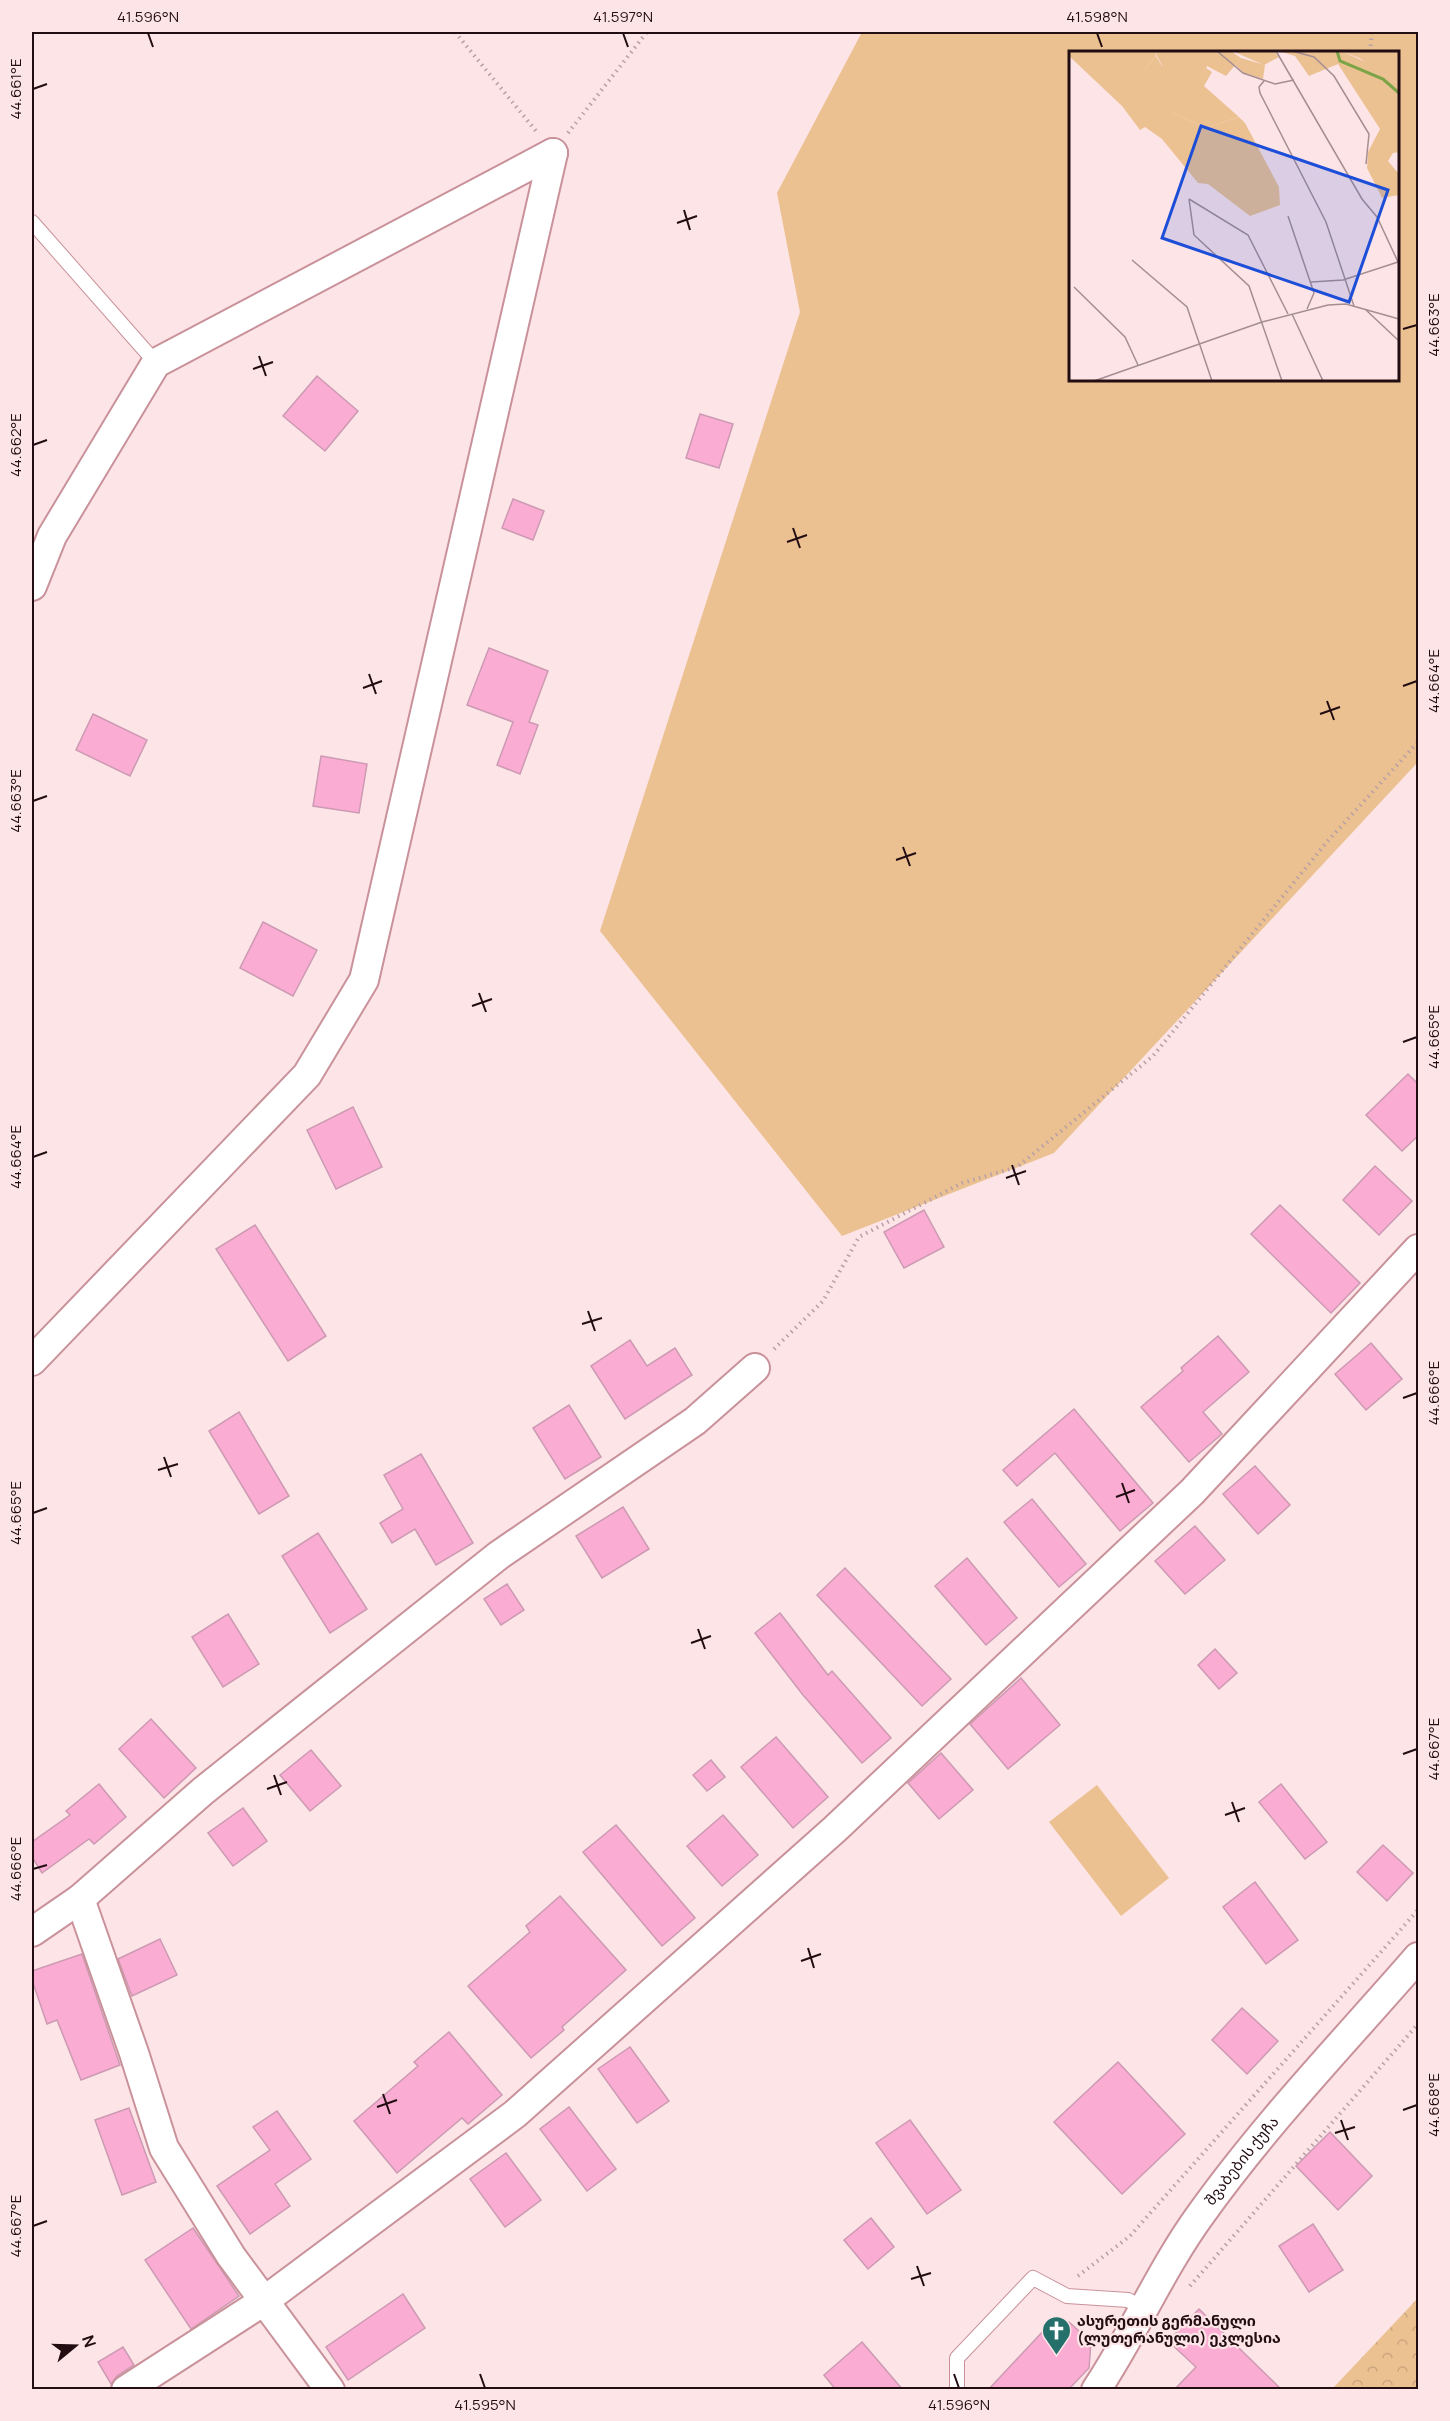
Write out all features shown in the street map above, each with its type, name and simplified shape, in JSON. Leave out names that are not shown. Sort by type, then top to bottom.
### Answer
[{"type":"street","points":[[32,585],[52,536],[156,363],[553,153]]},
{"type":"street","points":[[32,1361],[307,1075],[364,980],[553,153]]},
{"type":"street","points":[[126,2390],[264,2301],[516,2114],[835,1829],[1192,1492],[1419,1249]]},
{"type":"street","points":[[32,1932],[80,1899],[203,1791],[499,1555],[695,1421],[755,1368]]},
{"type":"street","points":[[80,1899],[134,2053],[164,2148],[231,2256],[330,2390]]},
{"type":"street","name":"შვაბების ქუჩა","points":[[1096,2390],[1121,2352],[1162,2277],[1200,2216],[1243,2158],[1419,1957]]},
{"type":"lane","points":[[32,222],[156,363]]},
{"type":"lane","points":[[957,2390],[957,2358],[1033,2278],[1067,2296],[1128,2300],[1145,2309]]},
{"type":"path","points":[[455,32],[553,153],[646,32]]},
{"type":"path","points":[[1370,51],[1372,32]]},
{"type":"path","points":[[755,1368],[823,1301],[859,1237],[962,1183],[1017,1167],[1153,1056],[1326,843],[1419,742]]},
{"type":"path","points":[[1058,2291],[1130,2236],[1419,1910]]},
{"type":"path","points":[[1188,2289],[1419,2024]]},
{"type":"green space","points":[[862,32],[1418,32],[1418,762],[1054,1153],[842,1236],[600,931],[800,312],[777,193]]},
{"type":"green space","points":[[1097,1785],[1169,1878],[1121,1916],[1049,1822]]},
{"type":"green space","points":[[1418,2298],[1418,2389],[1336,2389],[1334,2387]]},
{"type":"building","points":[[317,376],[358,411],[325,451],[283,416]]},
{"type":"building","points":[[700,414],[733,424],[719,468],[686,458]]},
{"type":"building","points":[[513,499],[544,511],[533,540],[502,528]]},
{"type":"building","points":[[489,648],[548,671],[529,722],[538,725],[520,774],[497,765],[513,722],[467,705]]},
{"type":"building","points":[[93,714],[147,740],[130,776],[76,750]]},
{"type":"building","points":[[321,756],[367,764],[359,813],[313,806]]},
{"type":"building","points":[[263,922],[317,950],[293,996],[240,968]]},
{"type":"building","points":[[1408,1074],[1419,1085],[1419,1135],[1402,1151],[1366,1115]]},
{"type":"building","points":[[353,1107],[382,1167],[336,1189],[307,1130]]},
{"type":"building","points":[[1375,1166],[1412,1201],[1379,1235],[1343,1200]]},
{"type":"building","points":[[1280,1205],[1360,1283],[1331,1313],[1251,1234]]},
{"type":"building","points":[[924,1210],[944,1247],[904,1268],[884,1232]]},
{"type":"building","points":[[255,1225],[326,1336],[288,1361],[216,1249]]},
{"type":"building","points":[[1218,1336],[1249,1372],[1203,1412],[1222,1434],[1189,1462],[1141,1407],[1183,1371],[1181,1368]]},
{"type":"building","points":[[630,1340],[647,1366],[675,1348],[692,1375],[625,1419],[591,1366]]},
{"type":"building","points":[[1371,1343],[1402,1379],[1366,1410],[1335,1374]]},
{"type":"building","points":[[569,1405],[601,1457],[565,1479],[533,1428]]},
{"type":"building","points":[[1074,1409],[1153,1503],[1120,1531],[1055,1453],[1017,1486],[1003,1470]]},
{"type":"building","points":[[239,1412],[289,1496],[259,1514],[209,1431]]},
{"type":"building","points":[[421,1454],[473,1543],[436,1565],[415,1529],[392,1543],[380,1523],[403,1509],[384,1475]]},
{"type":"building","points":[[1255,1466],[1290,1505],[1258,1534],[1223,1494]]},
{"type":"building","points":[[1032,1499],[1086,1564],[1059,1587],[1004,1522]]},
{"type":"building","points":[[623,1507],[649,1549],[602,1578],[576,1536]]},
{"type":"building","points":[[1195,1526],[1225,1560],[1185,1594],[1155,1561]]},
{"type":"building","points":[[318,1533],[367,1609],[330,1633],[282,1556]]},
{"type":"building","points":[[967,1558],[1017,1618],[986,1645],[935,1586]]},
{"type":"building","points":[[845,1568],[951,1679],[922,1706],[817,1595]]},
{"type":"building","points":[[507,1584],[524,1610],[501,1625],[484,1599]]},
{"type":"building","points":[[780,1613],[828,1675],[832,1671],[891,1738],[862,1763],[803,1695],[755,1633]]},
{"type":"building","points":[[228,1614],[259,1664],[223,1687],[192,1637]]},
{"type":"building","points":[[1215,1649],[1237,1673],[1219,1689],[1198,1665]]},
{"type":"building","points":[[1021,1678],[1060,1725],[1008,1769],[970,1724]]},
{"type":"building","points":[[151,1719],[196,1768],[164,1798],[119,1749]]},
{"type":"building","points":[[776,1737],[828,1797],[793,1828],[741,1767]]},
{"type":"building","points":[[311,1750],[341,1786],[310,1811],[280,1775]]},
{"type":"building","points":[[941,1753],[973,1790],[939,1819],[908,1783]]},
{"type":"building","points":[[711,1760],[725,1777],[707,1791],[693,1775]]},
{"type":"building","points":[[99,1784],[126,1817],[94,1844],[89,1839],[42,1873],[32,1857],[32,1842],[70,1815],[66,1811]]},
{"type":"building","points":[[1281,1784],[1327,1842],[1305,1859],[1259,1802]]},
{"type":"building","points":[[243,1808],[267,1841],[233,1866],[208,1833]]},
{"type":"building","points":[[723,1815],[758,1855],[722,1886],[687,1846]]},
{"type":"building","points":[[616,1825],[695,1918],[662,1946],[583,1852]]},
{"type":"building","points":[[1383,1845],[1413,1873],[1387,1901],[1357,1872]]},
{"type":"building","points":[[1255,1882],[1298,1940],[1266,1964],[1223,1907]]},
{"type":"building","points":[[560,1896],[626,1970],[562,2027],[564,2030],[531,2058],[468,1986],[530,1932],[526,1926]]},
{"type":"building","points":[[160,1939],[177,1975],[132,1996],[118,1959]]},
{"type":"building","points":[[82,1954],[120,2065],[81,2080],[57,2020],[47,2024],[32,1980],[32,1971]]},
{"type":"building","points":[[1242,2008],[1278,2041],[1247,2074],[1212,2040]]},
{"type":"building","points":[[449,2032],[502,2095],[468,2124],[462,2118],[397,2173],[354,2121],[418,2066],[414,2062]]},
{"type":"building","points":[[630,2047],[669,2101],[637,2123],[598,2069]]},
{"type":"building","points":[[1118,2062],[1185,2134],[1122,2194],[1054,2122]]},
{"type":"building","points":[[569,2107],[616,2169],[587,2191],[540,2129]]},
{"type":"building","points":[[129,2108],[156,2182],[122,2195],[95,2120]]},
{"type":"building","points":[[277,2111],[311,2159],[275,2184],[290,2206],[250,2234],[217,2186],[270,2150],[253,2127]]},
{"type":"building","points":[[910,2120],[961,2190],[927,2214],[876,2143]]},
{"type":"building","points":[[1330,2132],[1372,2176],[1338,2210],[1296,2166]]},
{"type":"building","points":[[506,2153],[541,2200],[505,2227],[470,2179]]},
{"type":"building","points":[[871,2218],[894,2247],[868,2269],[844,2240]]},
{"type":"building","points":[[1313,2224],[1343,2270],[1309,2292],[1279,2246]]},
{"type":"building","points":[[193,2228],[239,2296],[191,2329],[145,2260]]},
{"type":"building","points":[[403,2294],[425,2328],[348,2380],[326,2347]]},
{"type":"building","points":[[1199,2309],[1282,2390],[1174,2390],[1196,2367],[1168,2341]]},
{"type":"building","name":"ასურეთის გერმანული (ლუთერანული) ეკლესია","points":[[1069,2322],[1091,2342],[1089,2368],[1068,2390],[988,2390],[1047,2327]]},
{"type":"building","points":[[862,2342],[903,2390],[836,2390],[824,2375]]},
{"type":"building","points":[[123,2347],[134,2365],[117,2376],[111,2384],[98,2362]]},
{"type":"place","name":"ასურეთის გერმანული (ლუთერანული) ეკლესია","points":[[1056,2356]]}]
